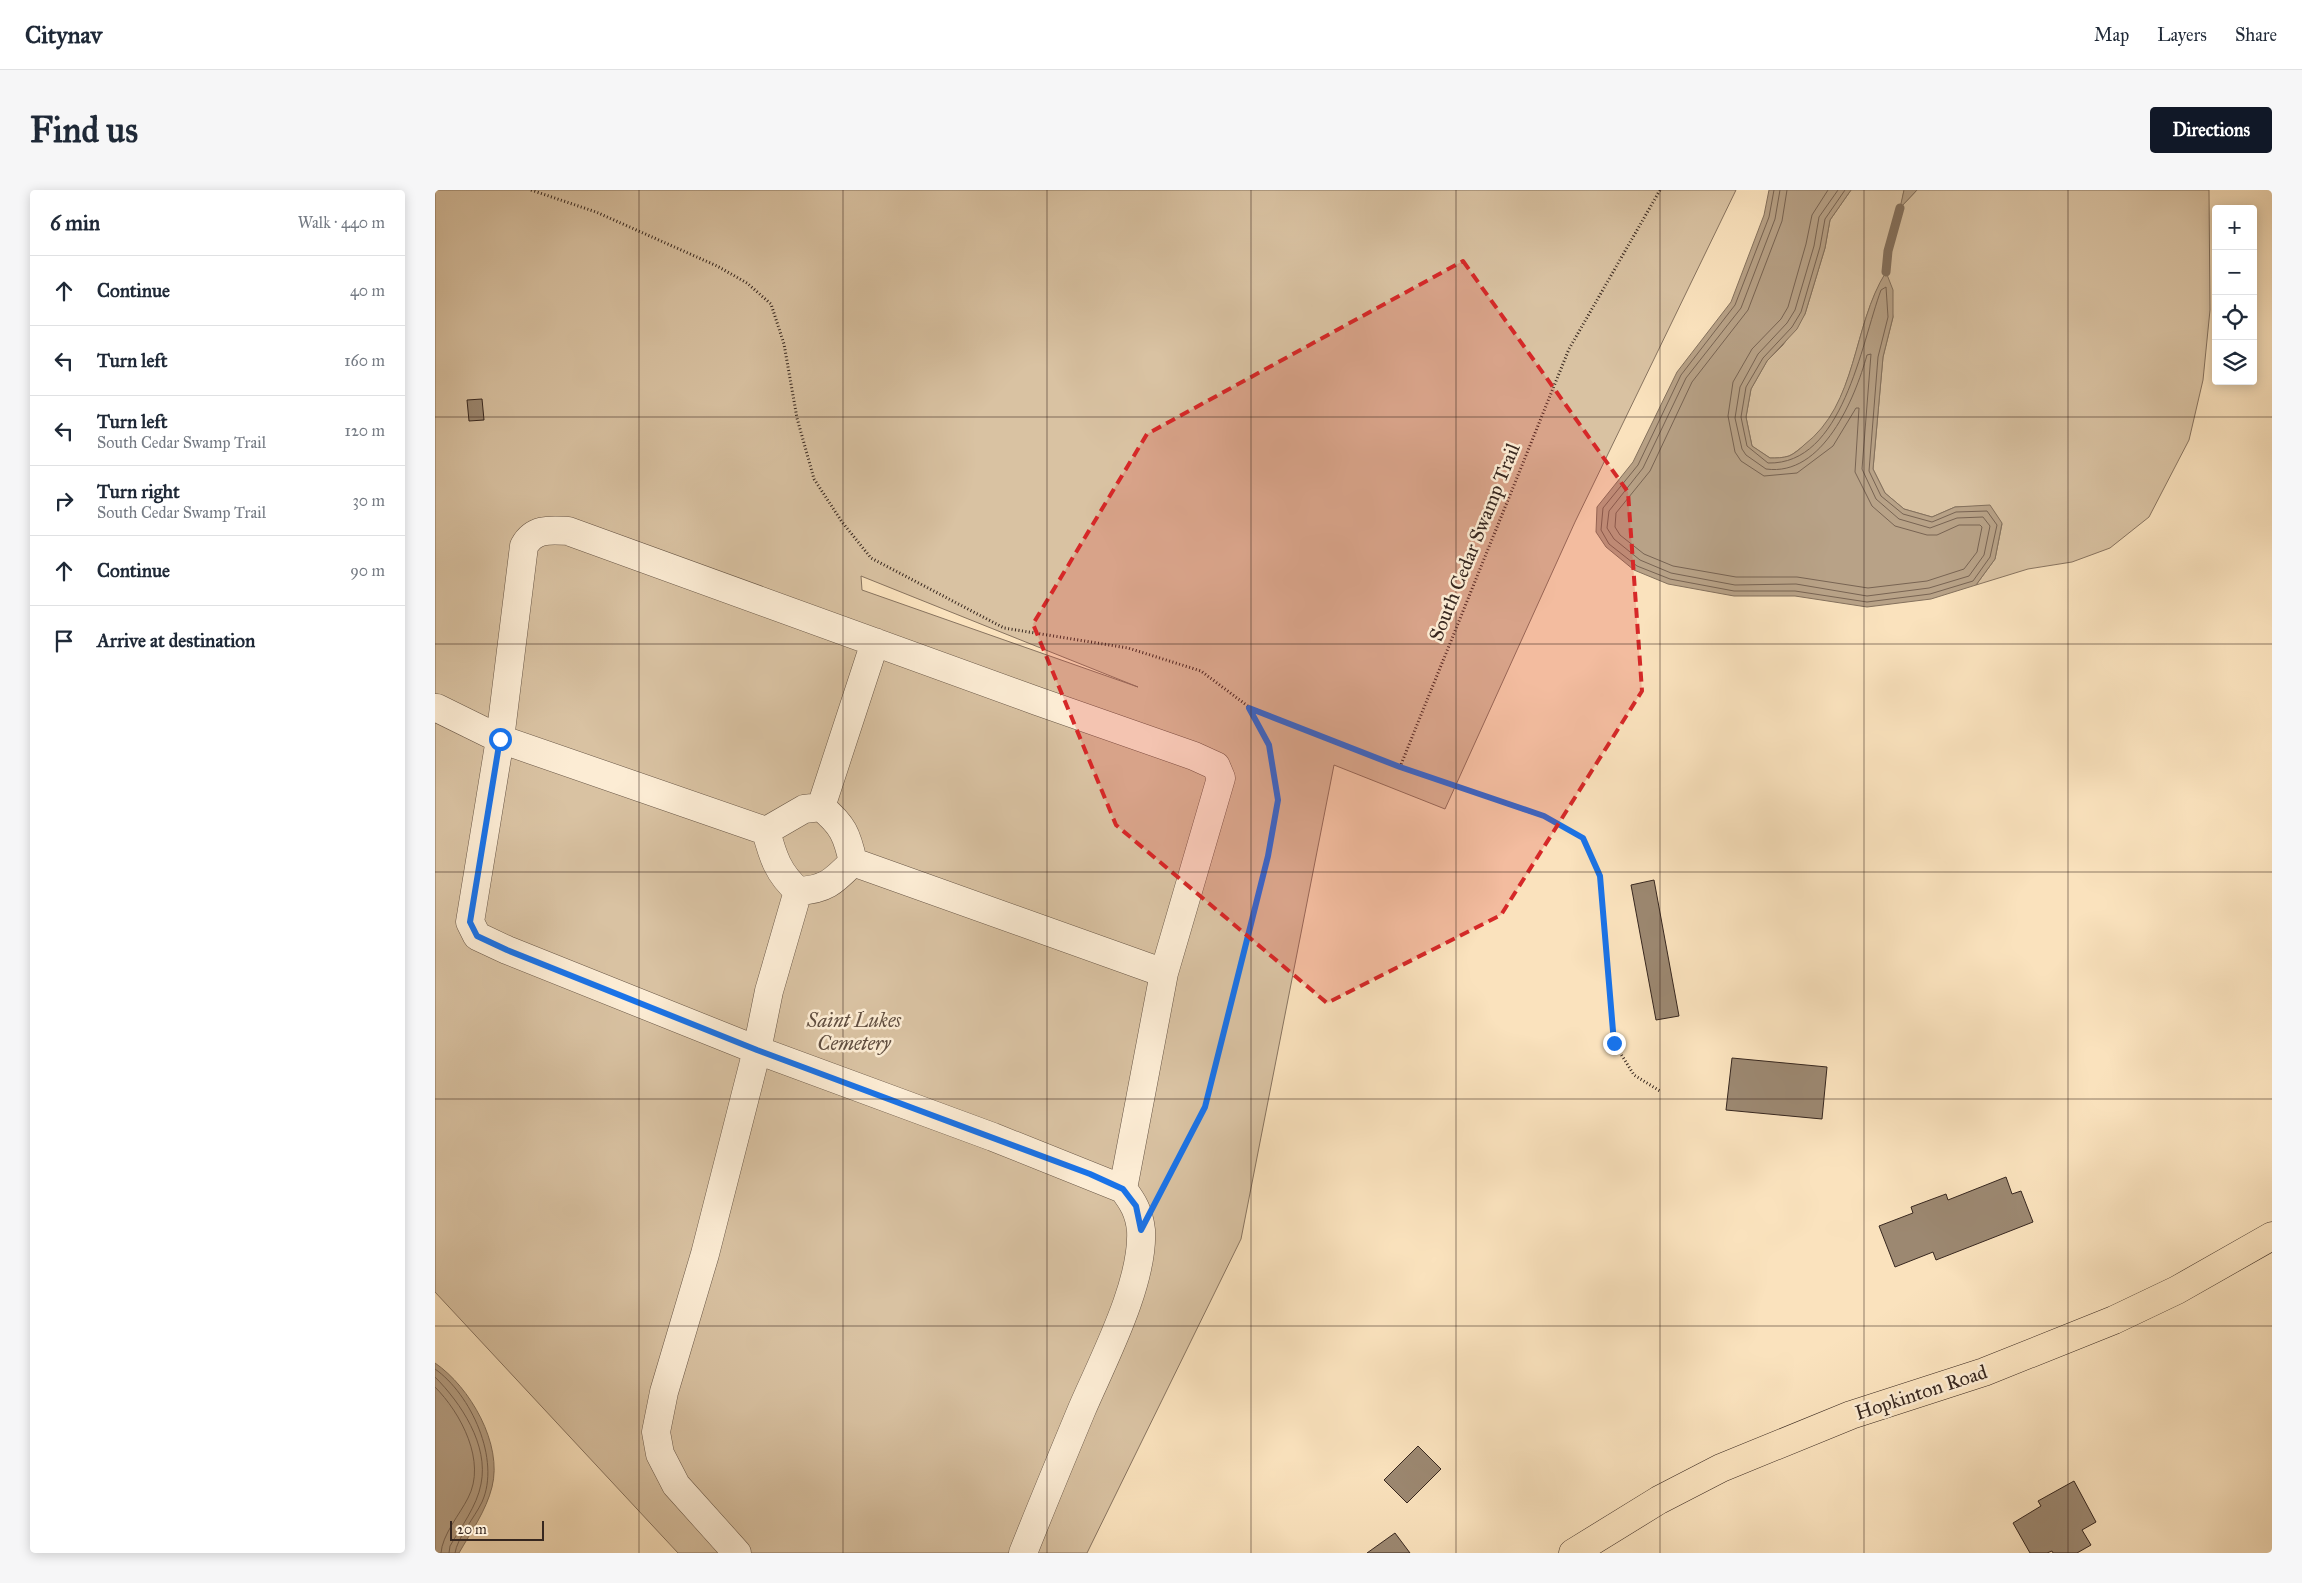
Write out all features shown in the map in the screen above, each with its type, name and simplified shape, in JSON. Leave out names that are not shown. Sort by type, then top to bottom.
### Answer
[{"type":"main road","name":"Hopkinton Road","points":[[1573,1553],[1659,1500],[1721,1468],[1851,1415],[1984,1372],[2114,1320],[2177,1290],[2272,1236]]},
{"type":"lane","points":[[1023,1553],[1118,1324],[1131,1287],[1138,1258],[1141,1230],[1136,1206],[1123,1189],[993,1137],[757,1050],[507,950],[477,936],[470,922],[500,739],[524,546],[529,537],[543,530],[568,531],[1194,756],[1216,766],[1221,778],[1164,973],[1123,1189]]},
{"type":"lane","points":[[821,808],[875,642]]},
{"type":"lane","points":[[437,708],[500,739],[766,831],[804,809],[821,808],[838,821],[848,840],[853,862]]},
{"type":"lane","points":[[766,831],[772,854],[783,878],[798,892],[815,890],[831,884],[853,862]]},
{"type":"lane","points":[[853,862],[1164,973]]},
{"type":"lane","points":[[737,1553],[676,1485],[660,1454],[656,1432],[664,1392],[705,1254],[757,1050],[769,991],[798,892]]},
{"type":"path","points":[[531,190],[596,212],[717,266],[747,283],[771,304],[784,344],[797,418],[814,479],[842,522],[871,558],[1004,628],[1128,648],[1201,671],[1249,708],[1400,767],[1544,816],[1583,838],[1600,876],[1614,1043],[1634,1075],[1660,1091]]},
{"type":"path","name":"South Cedar Swamp Trail","points":[[1400,767],[1569,349],[1660,190]]},
{"type":"path","points":[[1141,1230],[1205,1107],[1268,856],[1278,800],[1269,745],[1249,708]]},
{"type":"highlighted area","points":[[1463,261],[1628,492],[1642,691],[1501,915],[1327,1003],[1116,825],[1033,624],[1147,434]]},
{"type":"green space","name":"Saint Lukes Cemetery","points":[[435,190],[1736,190],[1575,522],[1445,809],[1334,765],[1241,1239],[1087,1553],[678,1553],[435,1292]],"holes":[[[861,576],[1138,687],[862,590]]]},
{"type":"green space","points":[[1851,190],[1904,190],[1901,207],[1917,190],[2209,190],[2210,310],[2203,380],[2189,440],[2149,517],[2110,548],[2072,562],[2028,569],[1976,585],[1995,559],[2002,524],[1990,506],[1955,507],[1932,517],[1904,509],[1885,493],[1873,469],[1883,357],[1893,317],[1886,273],[1866,316],[1845,387],[1835,408],[1822,428],[1805,445],[1787,457],[1770,458],[1752,446],[1746,417],[1751,389],[1767,361],[1783,345],[1805,314],[1825,248],[1830,220]]},
{"type":"water","points":[[1769,190],[1851,190],[1830,220],[1825,248],[1805,314],[1797,329],[1767,361],[1751,389],[1746,417],[1752,446],[1770,458],[1787,457],[1799,450],[1822,428],[1835,408],[1845,386],[1866,316],[1886,272],[1893,290],[1893,317],[1883,357],[1873,469],[1885,493],[1904,509],[1932,517],[1955,507],[1990,505],[2002,523],[1995,559],[1976,585],[1931,599],[1867,607],[1795,596],[1734,596],[1668,584],[1634,570],[1606,547],[1596,532],[1597,507],[1633,462],[1677,372],[1731,302],[1764,215]]},
{"type":"water","points":[[1904,190],[1917,190],[1900,208]]},
{"type":"water","points":[[435,1363],[448,1373],[471,1401],[481,1418],[493,1453],[494,1470],[489,1496],[478,1521],[459,1553],[435,1553]]},
{"type":"building","points":[[482,399],[484,420],[469,421],[467,400]]},
{"type":"building","points":[[1654,880],[1679,1016],[1656,1020],[1631,885]]},
{"type":"building","points":[[1732,1058],[1827,1067],[1822,1119],[1726,1110]]},
{"type":"building","points":[[2006,1177],[2012,1194],[2021,1191],[2033,1222],[1936,1260],[1933,1252],[1895,1267],[1879,1226],[1913,1213],[1911,1207],[1946,1194],[1948,1200]]},
{"type":"building","points":[[1418,1446],[1441,1469],[1407,1503],[1384,1480]]},
{"type":"building","points":[[2074,1481],[2096,1522],[2082,1530],[2091,1545],[2077,1553],[2053,1553],[2052,1551],[2047,1553],[2030,1553],[2013,1523],[2041,1506],[2038,1501]]},
{"type":"building","points":[[1395,1533],[1410,1553],[1367,1553]]},
{"type":"waterway","points":[[1886,272],[1888,251],[1900,208]]},
{"type":"route","points":[[500,739],[470,922],[477,936],[507,950],[757,1050],[1090,1174],[1123,1189],[1136,1206],[1141,1230],[1205,1107],[1268,856],[1278,800],[1269,745],[1249,708],[1400,767],[1544,816],[1583,838],[1600,876],[1614,1043]]}]
